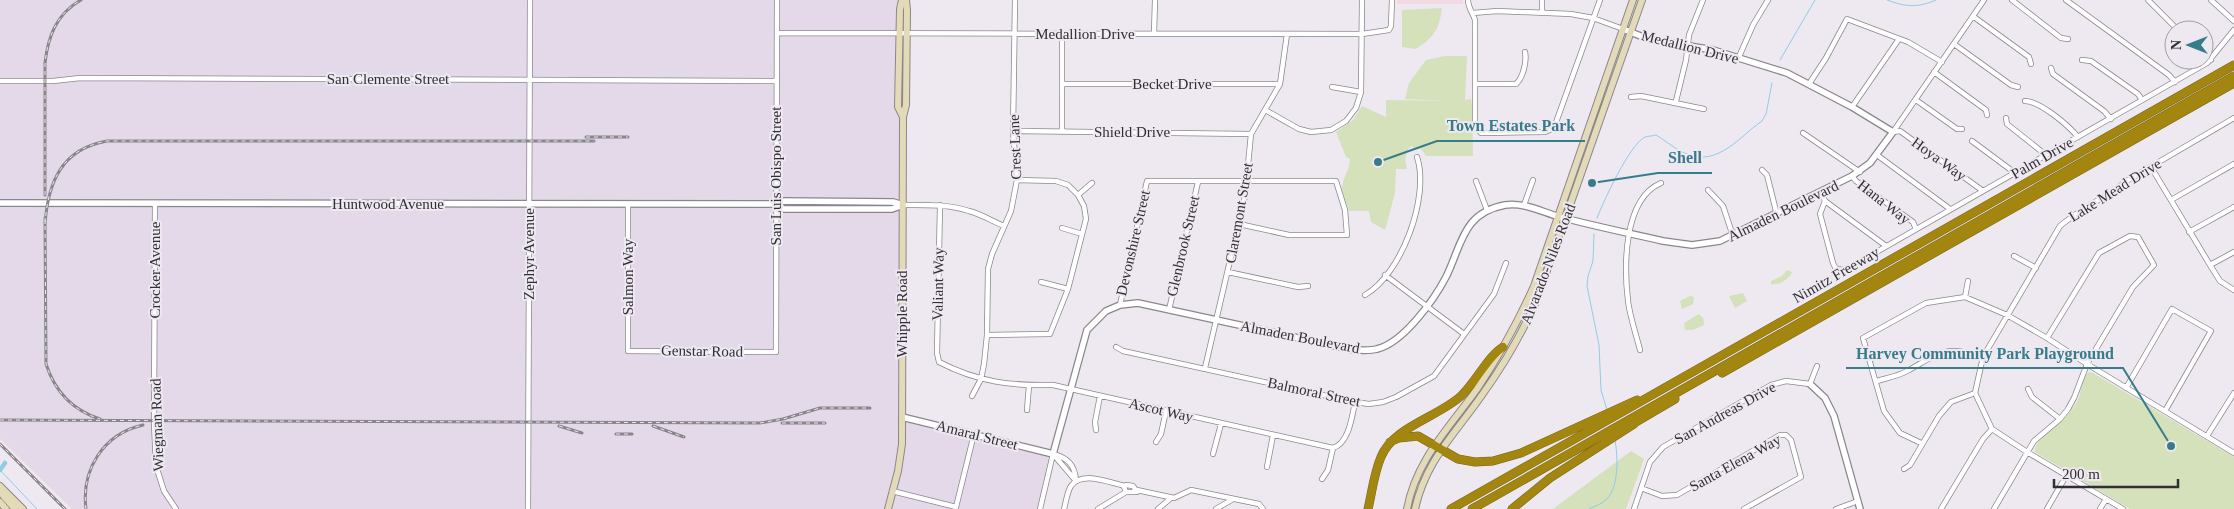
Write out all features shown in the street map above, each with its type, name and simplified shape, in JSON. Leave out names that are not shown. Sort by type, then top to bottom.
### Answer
[{"type":"highway","name":"Nimitz Freeway","points":[[1597,422],[1644,399],[2234,65]]},
{"type":"highway","points":[[1639,417],[2234,76]]},
{"type":"highway","name":"Nimitz Freeway","points":[[1482,509],[1603,440],[1639,417],[2234,83]]},
{"type":"highway","points":[[1368,509],[1378,463],[1390,442],[1453,402],[1475,382],[1496,351],[1503,347]]},
{"type":"highway","points":[[1390,442],[1399,438],[1414,436],[1423,438],[1463,460],[1493,462],[1521,453],[1597,422]]},
{"type":"highway","points":[[1451,509],[1597,422]]},
{"type":"highway","points":[[1472,509],[1603,440]]},
{"type":"highway","points":[[1512,509],[1550,478],[1603,440]]},
{"type":"main road","name":"Whipple Road","points":[[903,117],[898,107],[900,10],[904,0]]},
{"type":"main road","name":"Whipple Road","points":[[888,509],[900,458],[902,416],[903,117],[906,105],[907,33],[904,0]]},
{"type":"main road","name":"Alvarado-Niles Road","points":[[1407,509],[1414,482],[1503,347],[1528,300],[1539,274],[1633,0]]},
{"type":"main road","name":"Alvarado-Niles Road","points":[[1415,508],[1437,447],[1483,394],[1530,316],[1546,276],[1642,0]]},
{"type":"main road","points":[[1530,316],[1527,312],[1537,286],[1539,274]]},
{"type":"main road","points":[[0,486],[23,509]]},
{"type":"main road","points":[[0,492],[15,509]]},
{"type":"main road","points":[[0,502],[6,509]]},
{"type":"street","name":"Zephyr Avenue","points":[[528,509],[530,0]]},
{"type":"street","name":"San Luis Obispo Street","points":[[776,352],[777,0]]},
{"type":"street","name":"Crest Lane","points":[[981,379],[987,335],[988,269],[992,254],[1011,211],[1017,180],[1013,131],[1015,0]]},
{"type":"street","points":[[1154,34],[1155,0]]},
{"type":"street","points":[[1267,111],[1299,129],[1311,132],[1332,130],[1346,121],[1356,108],[1361,92],[1362,0]]},
{"type":"street","name":"Medallion Drive","points":[[777,32],[1362,34],[1382,32],[1391,26],[1392,0]]},
{"type":"street","points":[[1468,0],[1468,6],[1474,13],[1475,20],[1475,126],[1481,133],[1546,132],[1554,128],[1600,0]]},
{"type":"street","points":[[1542,0],[1542,13]]},
{"type":"street","points":[[1738,58],[1753,25],[1768,0]]},
{"type":"street","points":[[2012,0],[2061,38],[2068,39]]},
{"type":"street","points":[[2066,0],[2169,75],[2175,82]]},
{"type":"street","points":[[2148,0],[2168,20]]},
{"type":"street","points":[[2211,0],[2234,21]]},
{"type":"street","points":[[1676,101],[1691,30],[1701,1]]},
{"type":"street","name":"Almaden Boulevard","points":[[1120,305],[1138,303],[1354,350],[1376,349],[1400,337],[1427,304],[1446,277],[1463,234],[1488,210],[1506,205],[1524,206],[1679,245],[1704,245],[1733,236],[1860,172],[1877,154],[1893,132],[1983,2]]},
{"type":"street","name":"Medallion Drive","points":[[1474,13],[1571,14],[1593,18],[1648,39],[1713,50],[1787,73],[1852,106],[1893,132]]},
{"type":"street","points":[[1974,17],[2029,57],[2031,64]]},
{"type":"street","points":[[1809,84],[1826,58],[1847,19],[1908,42],[1942,62]]},
{"type":"street","name":"Palm Drive","points":[[2214,56],[2234,30]]},
{"type":"street","points":[[1062,34],[1062,132]]},
{"type":"street","name":"Claremont Street","points":[[1205,368],[1239,224],[1247,180],[1252,134],[1267,111],[1280,84],[1287,34]]},
{"type":"street","points":[[1852,106],[1899,38]]},
{"type":"street","points":[[1954,44],[2011,85],[2018,87]]},
{"type":"street","points":[[1475,84],[1516,84],[1519,81],[1527,58],[1525,52]]},
{"type":"street","points":[[2082,60],[2092,61],[2138,94],[2142,100]]},
{"type":"street","points":[[2051,68],[2053,74],[2104,111],[2111,119]]},
{"type":"street","name":"Palm Drive","points":[[1825,202],[1820,214],[1833,263],[1838,270],[1845,270],[2195,70]]},
{"type":"street","points":[[1934,72],[1986,110],[1987,115]]},
{"type":"street","name":"San Clemente Street","points":[[0,81],[53,81],[80,78],[776,81]]},
{"type":"street","name":"Becket Drive","points":[[1063,84],[1280,84]]},
{"type":"street","points":[[1332,87],[1361,92]]},
{"type":"street","points":[[1631,97],[1641,96],[1676,101],[1704,109]]},
{"type":"street","points":[[1916,100],[1957,129],[1962,129]]},
{"type":"street","points":[[2025,101],[2033,101],[2072,129],[2078,137]]},
{"type":"street","points":[[2006,118],[2007,124],[2046,155]]},
{"type":"street","name":"Lake Mead Drive","points":[[1975,392],[1983,357],[2060,226],[2077,212],[2234,118]]},
{"type":"street","name":"Shield Drive","points":[[1013,131],[1252,134]]},
{"type":"street","name":"Hoya Way","points":[[1893,132],[1900,132],[1983,191]]},
{"type":"street","points":[[1803,133],[1860,172]]},
{"type":"street","points":[[1972,141],[2015,173]]},
{"type":"street","points":[[1877,154],[1950,209]]},
{"type":"street","points":[[1365,295],[1373,290],[1404,247],[1418,207],[1421,168],[1417,156]]},
{"type":"street","points":[[2171,200],[2234,164]]},
{"type":"street","points":[[2151,167],[2220,281],[2234,290]]},
{"type":"street","points":[[1762,170],[1767,175],[1777,215]]},
{"type":"street","name":"Hana Way","points":[[1852,176],[1856,181],[1913,222],[1916,229]]},
{"type":"street","points":[[987,335],[1050,334],[1068,289],[1086,219],[1084,206],[1078,195],[1068,185],[1056,181],[1017,180]]},
{"type":"street","points":[[1198,182],[1247,180],[1336,181],[1345,210],[1347,235],[1289,235],[1239,224]]},
{"type":"street","points":[[1524,206],[1533,180]]},
{"type":"street","name":"Devonshire Street","points":[[1120,305],[1147,181],[1198,182]]},
{"type":"street","points":[[1476,181],[1488,210]]},
{"type":"street","name":"Glenbrook Street","points":[[1169,310],[1198,182]]},
{"type":"street","points":[[1640,350],[1628,302],[1626,263],[1629,233],[1638,206],[1652,187],[1661,183]]},
{"type":"street","points":[[1078,195],[1092,184]]},
{"type":"street","points":[[1708,190],[1723,206],[1733,236]]},
{"type":"street","points":[[1821,192],[1825,202],[1886,246]]},
{"type":"street","name":"Huntwood Avenue","points":[[0,203],[776,204],[784,202],[883,202],[903,205],[940,205],[970,211],[1004,226]]},
{"type":"street","name":"Crocker Avenue","points":[[155,203],[155,336]]},
{"type":"street","name":"Salmon Way","points":[[628,204],[628,351]]},
{"type":"street","name":"Valiant Way","points":[[939,362],[937,353],[940,205]]},
{"type":"street","points":[[2189,232],[2234,208]]},
{"type":"street","points":[[1062,228],[1082,234]]},
{"type":"street","points":[[1994,509],[2027,452],[2042,433],[2060,419],[2074,398],[2087,364],[2133,288],[2154,265],[2138,237],[2130,236],[2099,253],[2047,338]]},
{"type":"street","points":[[1679,245],[1681,238]]},
{"type":"street","points":[[2210,265],[2234,252]]},
{"type":"street","points":[[2014,256],[2036,268]]},
{"type":"street","name":"Balmoral Street","points":[[1116,347],[1355,402],[1369,404],[1383,402],[1434,376],[1494,294],[1506,262]]},
{"type":"street","points":[[1228,272],[1298,287],[1308,286]]},
{"type":"street","points":[[1385,275],[1427,304],[1464,334]]},
{"type":"street","points":[[1965,297],[1968,281]]},
{"type":"street","points":[[1041,282],[1068,289]]},
{"type":"street","points":[[1921,443],[1900,432],[1884,411],[1877,381],[1863,338],[1926,303],[1965,297],[2007,315],[2047,338],[2234,453]]},
{"type":"street","points":[[1040,509],[1087,330],[1106,311],[1120,305]]},
{"type":"street","points":[[2126,388],[2172,309],[2211,331],[2166,411]]},
{"type":"street","name":"Wiegman Road","points":[[155,336],[154,423],[156,466],[164,491],[176,509]]},
{"type":"street","points":[[1877,381],[1905,372],[1946,350],[1963,350],[1983,357]]},
{"type":"street","name":"Genstar Road","points":[[628,351],[776,352]]},
{"type":"street","name":"Ascot Way","points":[[939,362],[991,382],[1029,386],[1053,385],[1333,448]]},
{"type":"street","points":[[1818,366],[1810,384],[1826,398],[1834,416],[1860,509]]},
{"type":"street","points":[[972,396],[981,379]]},
{"type":"street","name":"San Andreas Drive","points":[[1634,509],[1650,462],[1668,444],[1771,385],[1786,381],[1810,384]]},
{"type":"street","points":[[1027,410],[1029,386]]},
{"type":"street","points":[[2028,389],[2032,397],[2060,419]]},
{"type":"street","points":[[1904,469],[1910,465],[1921,443],[1951,402],[1975,392],[1992,429],[2066,476],[2123,509]]},
{"type":"street","points":[[2207,436],[2234,393]]},
{"type":"street","points":[[1096,430],[1095,422],[1100,396]]},
{"type":"street","points":[[1322,479],[1328,470],[1333,448],[1346,435],[1355,402]]},
{"type":"street","points":[[1156,442],[1161,434],[1166,411]]},
{"type":"street","name":"Amaral Street","points":[[902,416],[1062,457],[1071,463],[1075,470],[1076,481]]},
{"type":"street","points":[[1213,454],[1221,424]]},
{"type":"street","points":[[1941,509],[1983,439],[1992,429]]},
{"type":"street","points":[[892,491],[956,508],[974,434]]},
{"type":"street","points":[[1267,466],[1273,435]]},
{"type":"street","name":"Santa Elena Way","points":[[1641,488],[1662,496],[1677,495],[1780,435],[1786,435],[1791,440],[1801,477],[1744,509]]},
{"type":"street","points":[[2047,509],[2066,476]]},
{"type":"street","points":[[1064,509],[1071,486],[1076,481],[1092,478],[1125,486],[1131,485],[1137,490],[1171,498],[1178,497],[1192,490],[1259,504],[1263,509]]},
{"type":"street","points":[[1125,486],[1126,492]]},
{"type":"street","points":[[1098,509],[1126,492],[1133,494],[1137,490]]},
{"type":"street","points":[[1158,509],[1171,498]]},
{"type":"street","points":[[1216,509],[1233,499]]},
{"type":"street","points":[[2100,509],[2106,499]]},
{"type":"street","points":[[1836,509],[1858,501]]},
{"type":"shaded area","points":[[0,0],[902,0],[898,107],[903,117],[902,416],[1053,454],[1040,509],[72,509],[0,439]]},
{"type":"shaded area","points":[[1397,0],[1463,0],[1463,4],[1397,4]]},
{"type":"green space","points":[[1442,8],[1435,32],[1427,41],[1416,49],[1402,47],[1402,10]]},
{"type":"green space","points":[[1445,56],[1467,56],[1465,100],[1471,99],[1472,105],[1473,156],[1426,156],[1421,149],[1412,146],[1408,149],[1405,160],[1407,169],[1396,169],[1395,193],[1385,230],[1371,222],[1369,211],[1349,211],[1342,188],[1350,159],[1346,157],[1336,132],[1353,120],[1362,106],[1386,117],[1386,100],[1448,101],[1405,99],[1409,83],[1426,60]]},
{"type":"green space","points":[[1787,270],[1792,272],[1791,275],[1780,283],[1771,284],[1771,281],[1782,276]]},
{"type":"green space","points":[[1743,293],[1747,301],[1735,308],[1729,296]]},
{"type":"green space","points":[[1690,296],[1694,297],[1693,304],[1682,309],[1680,301]]},
{"type":"green space","points":[[1699,314],[1703,318],[1704,325],[1693,330],[1685,330],[1684,323]]},
{"type":"green space","points":[[2089,372],[2234,457],[2234,509],[2130,509],[2035,452],[2042,437],[2062,421],[2073,408],[2079,397],[2085,377]]},
{"type":"green space","points":[[1631,451],[1644,459],[1626,509],[1553,509]]},
{"type":"waterway","points":[[1780,60],[1815,0]]},
{"type":"waterway","points":[[1887,0],[1912,6],[1936,0]]},
{"type":"waterway","points":[[1597,218],[1625,161],[1632,150],[1645,137],[1656,135],[1675,148],[1698,157],[1719,153],[1762,121],[1766,114],[1772,83]]},
{"type":"waterway","points":[[1594,234],[1593,261],[1587,286],[1599,345],[1601,390],[1607,410]]},
{"type":"waterway","points":[[1589,509],[1607,499],[1614,487],[1617,463],[1615,440]]},
{"type":"waterway","points":[[0,470],[5,463]]},
{"type":"waterway","points":[[0,470],[37,509]]},
{"type":"railway","points":[[45,195],[46,53],[51,35],[59,19],[81,0]]},
{"type":"railway","points":[[586,137],[628,137]]},
{"type":"railway","points":[[45,224],[49,195],[60,170],[78,152],[91,145],[107,141],[594,141]]},
{"type":"railway","points":[[45,218],[46,364],[54,383],[66,399],[81,411],[100,419]]},
{"type":"railway","points":[[0,420],[760,423],[783,419],[820,408],[870,408]]},
{"type":"railway","points":[[782,423],[825,423]]},
{"type":"railway","points":[[86,509],[87,481],[91,468],[98,456],[106,445],[117,436],[143,425]]},
{"type":"railway","points":[[559,426],[582,433]]},
{"type":"railway","points":[[653,426],[684,437]]},
{"type":"railway","points":[[616,434],[632,434]]},
{"type":"railway","points":[[0,444],[65,509]]},
{"type":"place","name":"Town Estates Park","points":[[1378,162]]},
{"type":"place","name":"Shell","points":[[1592,183]]},
{"type":"place","name":"Harvey Community Park Playground","points":[[2171,446]]}]
